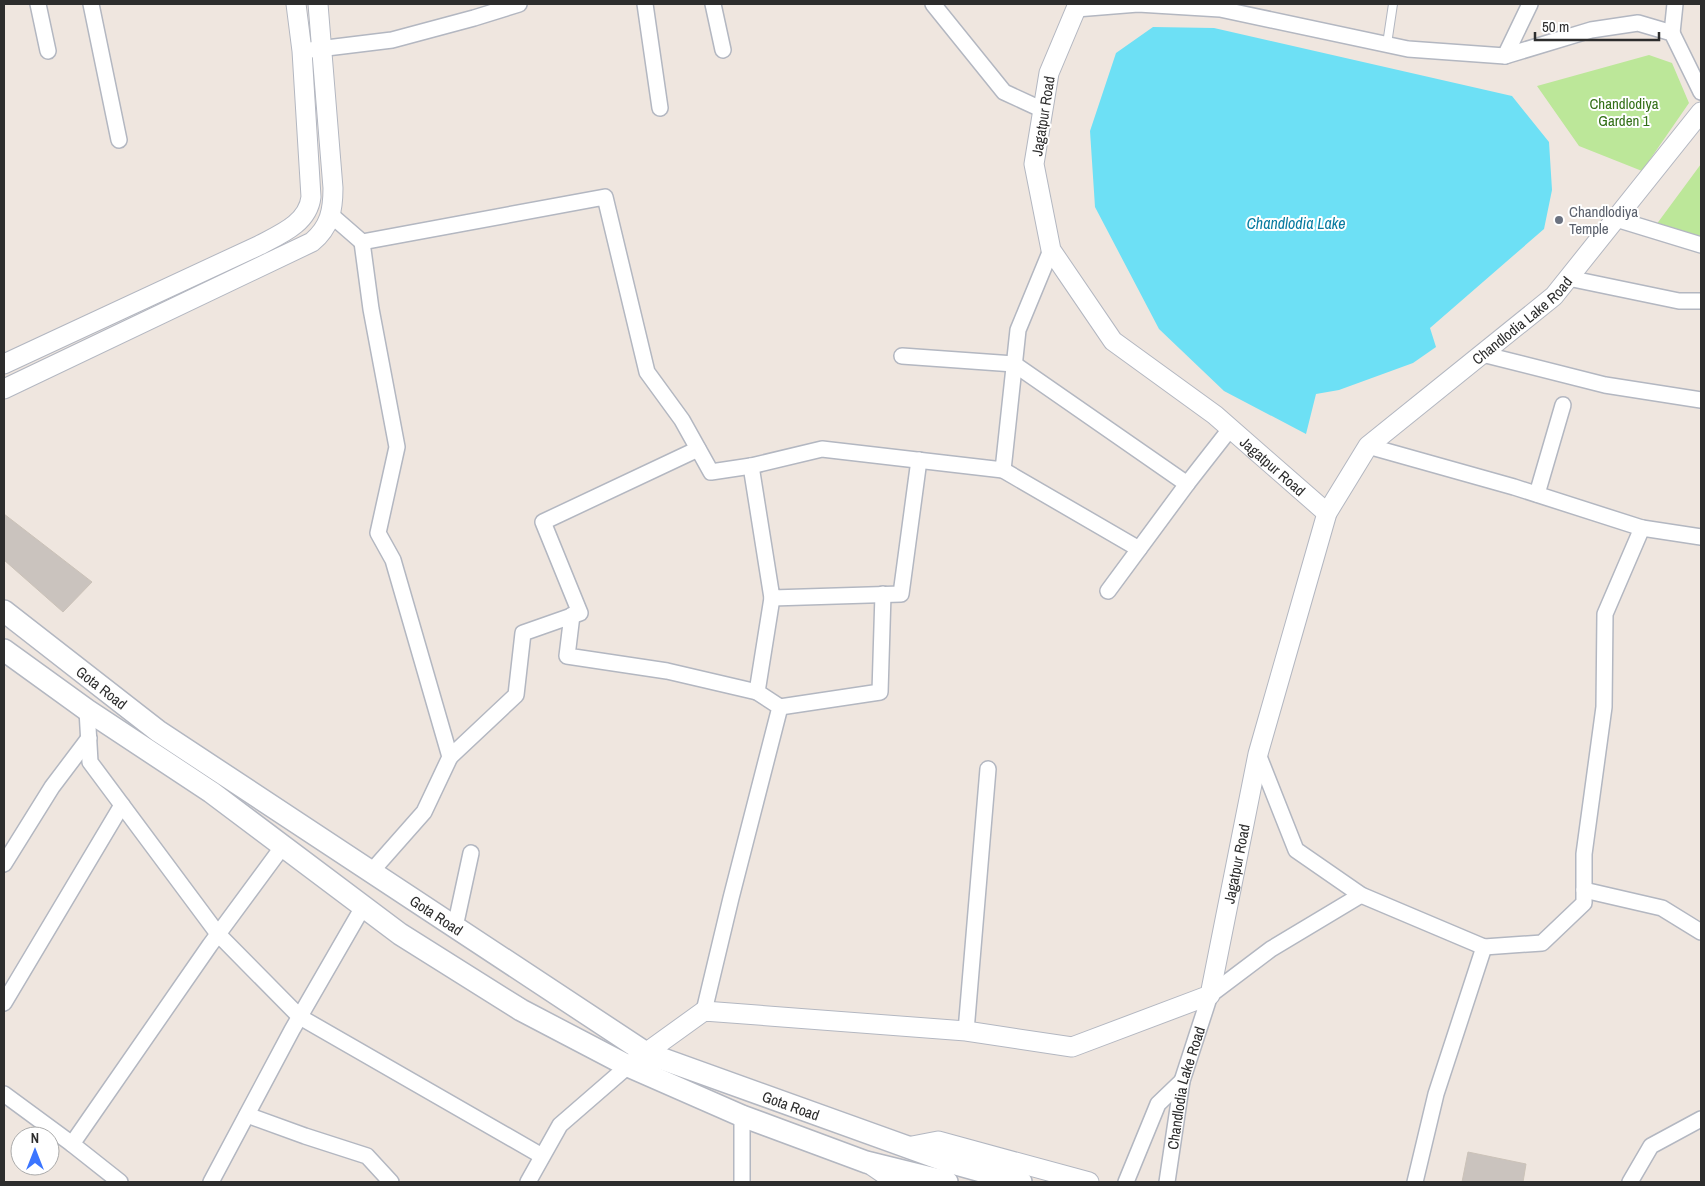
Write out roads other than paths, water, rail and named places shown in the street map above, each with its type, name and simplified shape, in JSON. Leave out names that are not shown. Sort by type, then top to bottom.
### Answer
[{"type":"main road","name":"Gota Road","points":[[4,611],[158,731],[646,1053],[907,1147],[942,1174]]},
{"type":"main road","name":"Gota Road","points":[[4,650],[87,710],[211,792],[400,934],[521,1010],[628,1066],[742,1116],[866,1162],[942,1174]]},
{"type":"main road","points":[[942,1174],[1021,1182]]},
{"type":"street","points":[[38,4],[48,51]]},
{"type":"street","points":[[90,4],[119,140]]},
{"type":"street","points":[[4,364],[260,245],[291,228],[306,214],[310,206],[311,197],[302,51],[296,4]]},
{"type":"street","points":[[4,390],[312,242],[325,229],[331,215],[333,188],[318,4]]},
{"type":"street","points":[[302,51],[392,40],[518,4]]},
{"type":"street","points":[[645,4],[660,108]]},
{"type":"street","points":[[713,4],[723,50]]},
{"type":"street","points":[[933,4],[1004,92],[1043,110]]},
{"type":"street","points":[[1077,6],[1138,4],[1220,8],[1408,49],[1505,56],[1591,30],[1638,23],[1672,33]]},
{"type":"street","points":[[1505,56],[1530,4]]},
{"type":"street","points":[[1675,4],[1672,33],[1701,92]]},
{"type":"street","name":"Jagatpur Road","points":[[1077,6],[1049,72],[1034,164],[1051,250],[1113,341],[1215,415],[1327,513],[1258,754],[1210,995]]},
{"type":"street","name":"Chandlodia Lake Road","points":[[1327,513],[1368,446],[1554,296],[1701,112]]},
{"type":"street","points":[[362,242],[605,197],[647,372],[682,420],[711,472],[751,466],[822,450],[1003,470],[1139,549]]},
{"type":"street","points":[[331,215],[362,242],[371,309],[397,447],[378,533],[393,560],[450,757]]},
{"type":"street","points":[[1616,219],[1701,244]]},
{"type":"street","points":[[1003,470],[1018,330],[1051,250]]},
{"type":"street","points":[[1568,278],[1678,301],[1701,301]]},
{"type":"street","points":[[64,337],[74,356]]},
{"type":"street","points":[[1482,354],[1605,385],[1701,400]]},
{"type":"street","points":[[902,356],[1014,364],[1187,484]]},
{"type":"street","points":[[1537,494],[1563,405]]},
{"type":"street","points":[[1108,591],[1230,429]]},
{"type":"street","points":[[1368,446],[1537,494],[1642,528],[1701,537]]},
{"type":"street","points":[[371,872],[424,812],[450,757],[516,695],[523,633],[580,613],[543,522],[698,449]]},
{"type":"street","points":[[772,598],[901,594],[919,460]]},
{"type":"street","points":[[751,466],[772,598],[757,692]]},
{"type":"street","points":[[1258,754],[1296,850],[1361,895],[1484,947],[1542,944],[1584,903],[1584,854],[1604,707],[1605,614],[1642,528]]},
{"type":"street","points":[[572,616],[567,656],[667,671],[757,692],[780,707],[880,692],[883,594]]},
{"type":"street","points":[[704,1011],[780,707]]},
{"type":"street","points":[[87,710],[90,762],[218,934],[300,1017],[542,1156]]},
{"type":"street","points":[[4,864],[52,787],[89,738]]},
{"type":"street","points":[[966,1031],[988,769]]},
{"type":"street","points":[[4,1004],[122,805]]},
{"type":"street","points":[[72,1144],[218,934],[283,846]]},
{"type":"street","points":[[455,927],[471,854]]},
{"type":"street","points":[[1584,890],[1662,908],[1701,932]]},
{"type":"street","points":[[528,1182],[560,1125],[628,1066],[704,1011],[966,1031],[1072,1047],[1210,995],[1271,949],[1361,895]]},
{"type":"street","points":[[211,1182],[300,1017],[363,907]]},
{"type":"street","points":[[1415,1182],[1436,1094],[1484,947]]},
{"type":"street","name":"Chandlodia Lake Road","points":[[1167,1182],[1182,1081],[1210,995]]},
{"type":"street","points":[[1126,1182],[1158,1104],[1182,1081]]},
{"type":"street","points":[[4,1094],[120,1182]]},
{"type":"street","points":[[247,1115],[367,1156],[391,1182]]},
{"type":"street","points":[[742,1116],[742,1182]]},
{"type":"street","points":[[1630,1182],[1652,1146],[1701,1119]]},
{"type":"street","points":[[907,1147],[938,1141],[1089,1182]]},
{"type":"street","points":[[866,1162],[896,1182]]},
{"type":"lane","points":[[1387,44],[1393,4]]},
{"type":"water","name":"Chandlodia Lake","points":[[1153,27],[1214,28],[1512,96],[1549,142],[1552,190],[1544,229],[1430,328],[1436,347],[1413,363],[1339,390],[1316,394],[1306,434],[1224,391],[1159,329],[1095,207],[1090,131],[1116,53]]},
{"type":"place","name":"Chandlodiya Temple","points":[[1559,220]]},
{"type":"park label","name":"Chandlodiya Garden 1","points":[[1624,112]]}]
